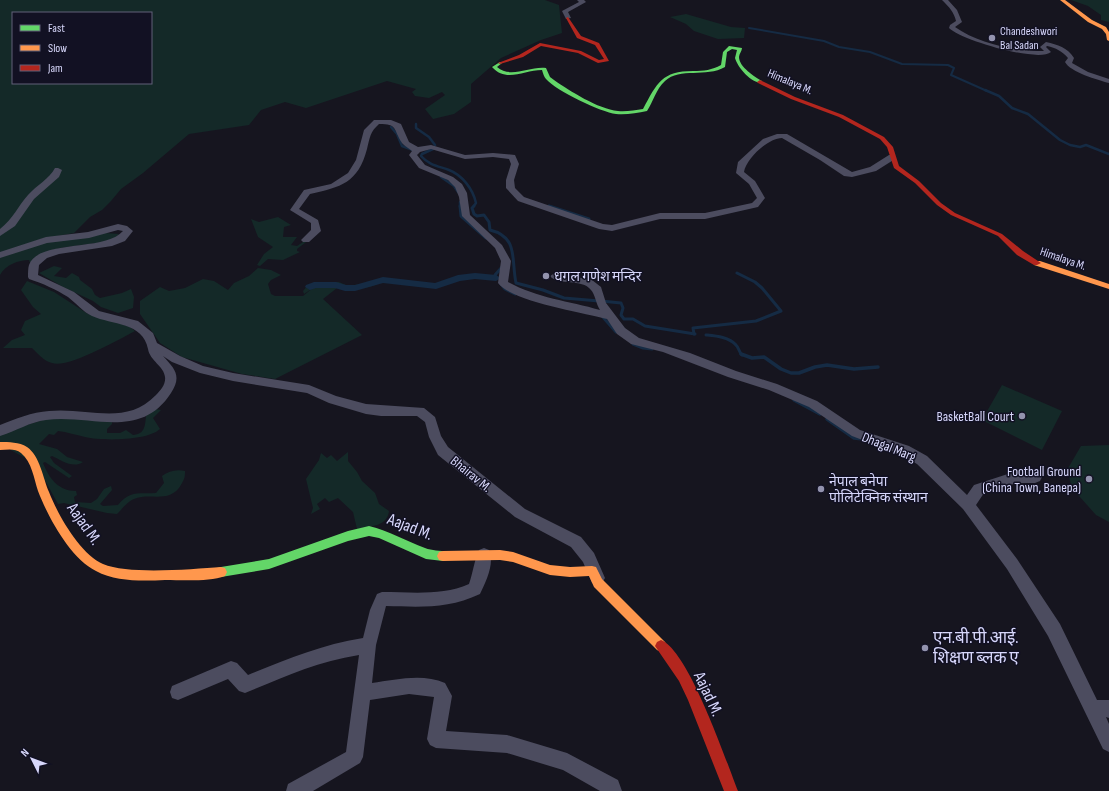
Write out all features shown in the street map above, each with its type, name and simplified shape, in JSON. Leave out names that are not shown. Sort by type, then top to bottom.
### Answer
[{"type":"street","points":[[568,18],[565,11],[583,2],[580,0]]},
{"type":"street","points":[[945,0],[956,12],[959,19],[959,22],[952,26],[952,28],[959,34],[996,46],[1031,53],[1048,52],[1043,47],[1046,44],[1058,46],[1069,54],[1071,58],[1068,62],[1069,64],[1086,73],[1109,81]]},
{"type":"street","points":[[1064,2],[1090,21],[1104,28],[1108,34],[1109,40]]},
{"type":"street","name":"Himalaya M.","points":[[568,18],[579,37],[597,44],[607,60],[598,62],[579,52],[543,44],[537,45],[520,56],[497,63],[496,70],[507,75],[536,69],[544,69],[550,80],[579,97],[617,113],[637,112],[646,110],[658,85],[664,80],[680,73],[718,70],[723,66],[725,52],[728,49],[735,47],[740,50],[737,57],[738,60],[756,80],[788,96],[845,118],[876,134],[887,142],[896,167],[917,182],[953,214],[1000,235],[1020,253],[1038,264],[1109,287]]},
{"type":"street","points":[[306,240],[316,231],[315,222],[294,210],[296,205],[307,192],[334,186],[351,175],[360,160],[368,130],[377,122],[391,122],[398,126],[406,143],[417,150]]},
{"type":"street","points":[[610,316],[539,299],[515,291],[503,283],[506,261],[498,247],[466,216],[464,210],[464,196],[458,184],[418,163],[413,154],[417,150],[432,147],[465,157],[507,155],[516,161],[516,166],[510,179],[511,190],[520,199],[602,227],[612,228],[660,216],[705,216],[756,205],[760,198],[752,183],[740,173],[741,164],[767,140],[780,136],[792,140],[847,174],[852,175],[873,169],[892,157]]},
{"type":"street","points":[[0,233],[12,224],[31,197],[56,176],[58,170]]},
{"type":"street","points":[[0,256],[46,240],[89,235],[124,228],[128,231],[127,234],[117,241],[44,255],[36,261],[32,269],[33,277],[70,294],[95,313],[134,324],[150,336],[154,354],[167,367],[171,376],[169,387],[158,402],[140,414],[126,419],[51,415],[0,431]]},
{"type":"street","name":"Dhagal Marg","points":[[555,276],[588,282],[596,289],[601,303],[621,331],[635,341],[666,349],[773,387],[813,404],[856,433],[904,450],[922,460],[968,505],[1012,564],[1054,630],[1109,743]]},
{"type":"street","name":"Bhairav M.","points":[[153,345],[176,359],[200,369],[233,377],[309,390],[333,400],[381,411],[420,411],[431,420],[435,437],[443,451],[520,513],[576,542],[589,558],[598,583]]},
{"type":"street","name":"Aajad M.","points":[[0,446],[15,446],[25,450],[30,458],[47,500],[67,535],[98,568],[124,573],[193,574],[260,567],[288,559],[353,533],[372,531],[426,554],[446,556],[511,556],[536,566],[570,574],[592,571],[598,583],[669,655],[685,680],[698,708],[731,791]]},
{"type":"street","points":[[968,505],[979,489],[1017,477],[1035,477]]},
{"type":"street","points":[[295,791],[354,757],[368,645],[372,637],[377,607],[382,599],[441,599],[466,594],[475,589],[481,573],[484,555]]},
{"type":"street","points":[[178,692],[231,669],[245,685],[304,660],[339,650],[368,645]]},
{"type":"street","points":[[362,693],[409,686],[439,689],[444,696],[436,739],[507,744],[567,762],[611,787],[613,791]]},
{"type":"street","points":[[1091,708],[1109,709]]},
{"type":"green space","points":[[0,0],[545,0],[559,5],[562,33],[541,40],[501,58],[471,84],[471,102],[454,114],[433,119],[425,109],[445,95],[442,92],[429,98],[415,96],[412,92],[416,89],[387,81],[306,108],[285,102],[261,110],[249,125],[189,134],[143,173],[121,189],[102,210],[90,217],[74,233],[41,239],[0,254]]},
{"type":"green space","points":[[1071,0],[1109,0],[1109,22],[1101,20],[1101,15],[1088,6]]},
{"type":"green space","points":[[686,14],[731,27],[745,28],[744,38],[718,39],[694,31],[686,24],[670,17]]},
{"type":"green space","points":[[278,217],[291,225],[284,227],[283,237],[297,237],[291,245],[297,246],[310,239],[297,249],[297,251],[300,252],[283,260],[268,259],[260,266],[257,265],[264,254],[273,247],[258,237],[251,219],[259,222]]},
{"type":"green space","points":[[105,233],[119,234],[112,239],[103,242],[64,247],[51,251],[39,256],[30,263],[29,260],[17,262],[5,268],[0,275],[0,256],[46,242]]},
{"type":"green space","points":[[54,266],[62,268],[54,276],[66,278],[72,273],[79,277],[80,280],[92,289],[95,295],[100,298],[122,293],[131,289],[134,297],[133,308],[118,313],[101,307],[93,301],[63,287],[39,273]]},
{"type":"green space","points":[[258,268],[271,270],[281,275],[271,280],[268,284],[271,294],[275,296],[303,296],[313,288],[304,294],[303,291],[308,285],[319,282],[339,282],[348,286],[373,282],[381,279],[382,282],[360,289],[337,288],[323,299],[362,335],[275,379],[242,374],[182,357],[160,343],[140,314],[140,301],[160,287],[169,291],[185,288],[203,279],[214,281],[228,290],[234,283],[249,276]]},
{"type":"green space","points":[[27,281],[54,292],[88,314],[105,318],[130,327],[135,331],[81,358],[59,364],[46,361],[32,348],[3,348],[12,340],[25,335],[21,330],[25,321],[41,314],[33,307],[21,290]]},
{"type":"green space","name":"BasketBall Court","points":[[1002,385],[1062,411],[1042,450],[982,420]]},
{"type":"green space","points":[[155,409],[161,410],[153,418],[160,429],[145,436],[124,439],[102,439],[58,431],[54,435],[49,434],[39,444],[57,449],[67,457],[83,462],[75,465],[63,462],[52,456],[50,457],[54,463],[72,476],[69,478],[45,462],[43,463],[48,474],[55,483],[64,489],[76,491],[77,495],[74,497],[75,502],[91,503],[97,499],[104,489],[111,486],[112,490],[100,504],[103,506],[118,505],[122,500],[131,495],[139,493],[156,493],[164,483],[162,476],[173,471],[185,471],[183,481],[177,490],[172,494],[160,497],[140,497],[134,499],[127,503],[117,514],[64,503],[58,504],[36,464],[0,444],[0,433],[53,417],[112,421],[112,424],[107,429],[107,433],[120,433],[126,430],[133,435],[140,433],[144,429],[146,416]]},
{"type":"green space","name":"Football Ground (China Town, Banepa)","points":[[1109,445],[1109,522],[1096,515],[1072,488],[1067,470],[1081,446]]},
{"type":"green space","points":[[348,452],[348,461],[362,481],[375,493],[379,504],[389,511],[385,520],[377,525],[357,529],[353,512],[338,498],[329,502],[325,498],[317,504],[320,509],[311,514],[313,508],[306,479],[319,460],[321,453],[327,458],[331,455],[337,461]]},
{"type":"waterway","points":[[749,28],[824,41],[839,47],[870,52],[902,64],[948,65],[954,68],[951,75],[987,91]]},
{"type":"waterway","points":[[985,90],[999,96],[1012,108],[1028,114],[1060,140],[1070,145],[1080,147],[1086,145],[1109,154]]},
{"type":"waterway","points":[[416,124],[416,128],[429,137],[435,145]]},
{"type":"waterway","points":[[391,127],[397,134],[402,146],[413,150]]},
{"type":"waterway","points":[[433,149],[422,154],[421,156],[430,163],[458,175],[470,188],[475,198],[476,203],[473,207]]},
{"type":"waterway","points":[[441,177],[454,186],[458,192]]},
{"type":"waterway","points":[[460,206],[461,216],[486,238]]},
{"type":"waterway","points":[[551,207],[549,206],[589,219]]},
{"type":"waterway","points":[[473,207],[474,214],[477,216],[484,215],[489,222],[490,230],[499,233],[506,238],[510,244],[516,283],[543,290],[564,298],[599,301]]},
{"type":"waterway","points":[[496,278],[495,275],[502,267]]},
{"type":"waterway","points":[[694,334],[693,328],[756,321],[781,311],[762,288],[755,282],[737,273]]},
{"type":"waterway","points":[[310,287],[314,285],[336,285],[345,288],[355,288],[383,280],[436,286],[458,278],[475,276],[496,278]]},
{"type":"waterway","points":[[501,284],[505,289],[515,294]]},
{"type":"waterway","points":[[601,301],[621,303],[623,308],[621,315],[624,319],[633,319],[645,326],[694,334]]},
{"type":"waterway","points":[[602,316],[616,332]]},
{"type":"waterway","points":[[706,335],[722,337],[730,340],[737,346],[741,354]]},
{"type":"waterway","points":[[633,344],[643,348],[652,349]]},
{"type":"waterway","points":[[741,354],[752,358],[764,357],[781,369],[791,373],[799,373],[815,367],[827,365],[854,369],[878,367]]},
{"type":"waterway","points":[[794,400],[820,414]]},
{"type":"waterway","points":[[827,419],[854,438],[863,439]]},
{"type":"traffic: fast","points":[[500,63],[494,67],[499,72],[505,74],[544,69],[548,78],[559,86],[608,111],[618,113],[645,110],[663,80],[670,76],[685,72],[709,72],[723,66],[725,52],[731,47],[740,49],[737,58],[740,65],[760,82]]},
{"type":"traffic: fast","points":[[221,572],[269,564],[348,536],[369,531],[381,534],[426,554],[443,556]]},
{"type":"traffic: slow","points":[[1062,0],[1090,21],[1104,28],[1108,34],[1109,40]]},
{"type":"traffic: slow","points":[[1037,263],[1109,287]]},
{"type":"traffic: slow","points":[[0,446],[18,447],[28,454],[34,464],[53,513],[75,546],[92,563],[100,568],[125,574],[141,575],[177,575],[221,572]]},
{"type":"traffic: slow","points":[[443,556],[500,555],[513,557],[550,570],[570,572],[592,571],[598,583],[661,646]]},
{"type":"traffic: jam","points":[[500,63],[521,56],[540,44],[579,52],[598,62],[607,60],[597,44],[579,37],[568,18]]},
{"type":"traffic: jam","points":[[760,82],[793,98],[841,116],[882,138],[890,147],[896,167],[917,182],[939,204],[953,214],[1000,235],[1020,253],[1037,263]]},
{"type":"traffic: jam","points":[[661,646],[673,660],[693,695],[731,791]]},
{"type":"place","name":"Chandeshwori Bal Sadan","points":[[992,38]]},
{"type":"place","name":"धगल गणेश मन्दिर","points":[[546,276]]},
{"type":"place","name":"BasketBall Court","points":[[1022,416]]},
{"type":"place","name":"Football Ground (China Town, Banepa)","points":[[1089,479]]},
{"type":"place","name":"नेपाल बनेपा पोलिटेक्निक संस्थान","points":[[821,489]]},
{"type":"place","name":"एन.बी.पी.आई. शिक्षण ब्लक ए","points":[[925,648]]}]
